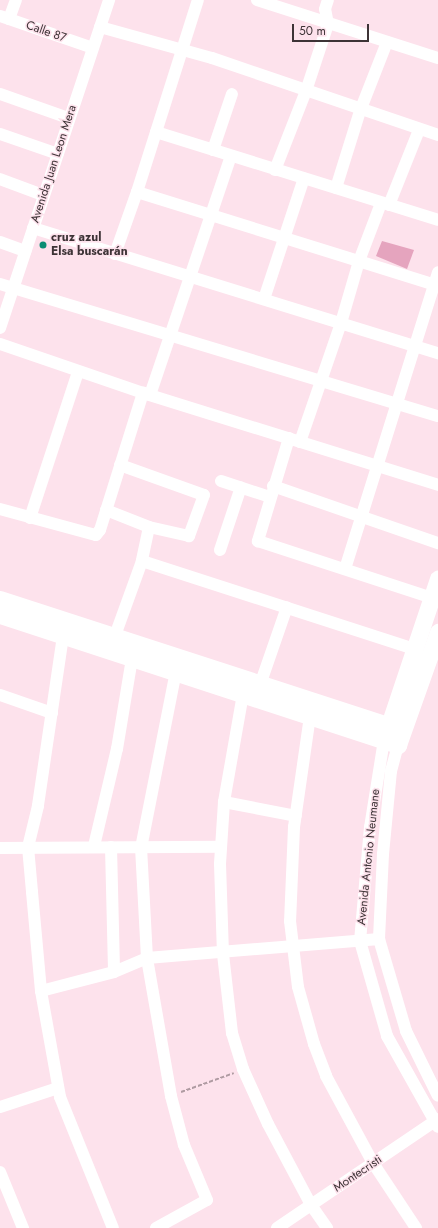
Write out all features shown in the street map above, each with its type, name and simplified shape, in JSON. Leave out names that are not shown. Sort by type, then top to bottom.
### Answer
[{"type":"street","points":[[4,17],[16,0]]},
{"type":"street","name":"Avenida Juan Leon Mera","points":[[0,328],[43,195],[58,154],[68,118],[109,0]]},
{"type":"street","points":[[115,254],[137,192],[198,0]]},
{"type":"street","points":[[257,0],[438,58]]},
{"type":"street","points":[[275,170],[306,91],[328,24],[325,9],[328,0]]},
{"type":"street","name":"Calle 87","points":[[4,17],[93,48]]},
{"type":"street","points":[[100,27],[181,50],[306,91],[360,111],[438,135]]},
{"type":"street","points":[[336,188],[360,111],[387,42]]},
{"type":"street","points":[[0,94],[68,118]]},
{"type":"street","points":[[213,150],[232,94]]},
{"type":"street","points":[[419,130],[359,261],[341,323],[320,379],[271,491],[258,541],[432,598]]},
{"type":"street","points":[[156,132],[438,220]]},
{"type":"street","points":[[0,134],[58,154]]},
{"type":"street","points":[[0,509],[96,535],[100,530],[120,465],[170,336],[231,156]]},
{"type":"street","points":[[0,178],[43,195]]},
{"type":"street","points":[[264,299],[304,178]]},
{"type":"street","points":[[137,192],[436,286]]},
{"type":"street","points":[[32,228],[189,278],[264,299],[438,353]]},
{"type":"street","points":[[0,242],[25,251]]},
{"type":"street","points":[[345,569],[413,345],[436,286],[438,272]]},
{"type":"street","points":[[0,284],[170,336],[320,379],[438,416]]},
{"type":"street","points":[[0,344],[78,372],[438,485]]},
{"type":"street","points":[[30,518],[78,372]]},
{"type":"street","points":[[106,510],[149,527],[189,536],[204,495],[120,465]]},
{"type":"street","points":[[221,481],[241,487],[271,491],[361,516],[438,543]]},
{"type":"street","points":[[220,550],[241,487]]},
{"type":"street","points":[[112,643],[142,561],[149,527]]},
{"type":"street","points":[[142,561],[415,649]]},
{"type":"street","name":"Avenida Antonio Neumane","points":[[437,1122],[387,1036],[360,941],[370,827],[415,649],[438,580]]},
{"type":"street","points":[[0,599],[112,643],[132,658],[176,671],[310,716],[393,735]]},
{"type":"street","points":[[261,682],[287,607]]},
{"type":"street","points":[[0,615],[63,636],[112,643],[261,682],[393,735]]},
{"type":"street","name":"Avenida Antonio Neumane","points":[[438,632],[435,650],[393,735],[383,854],[379,939],[406,1031],[438,1096]]},
{"type":"street","points":[[63,636],[38,806],[28,847],[41,991],[58,1088],[113,1228]]},
{"type":"street","points":[[94,846],[117,749],[132,658]]},
{"type":"street","points":[[156,1228],[207,1200],[184,1145],[171,1096],[147,958],[141,848],[176,671]]},
{"type":"street","points":[[243,694],[224,802],[221,847],[223,954],[232,1033],[243,1069],[268,1124],[311,1205],[327,1228]]},
{"type":"street","points":[[0,695],[52,713]]},
{"type":"street","points":[[310,716],[296,816],[290,921],[298,987],[314,1044],[326,1076],[373,1163],[416,1228]]},
{"type":"street","points":[[224,802],[296,816]]},
{"type":"street","points":[[0,848],[94,846],[141,848],[221,847]]},
{"type":"street","points":[[111,847],[114,972]]},
{"type":"street","points":[[41,991],[114,972],[147,958],[223,954],[293,945],[379,939]]},
{"type":"street","points":[[0,1107],[58,1088]]},
{"type":"street","name":"Montecristi","points":[[277,1228],[437,1122]]},
{"type":"street","points":[[0,1172],[23,1228]]},
{"type":"path","points":[[171,1096],[243,1069]]},
{"type":"building","points":[[382,241],[414,250],[407,269],[376,256]]},
{"type":"place","name":"cruz azul Elsa buscarán","points":[[43,245]]}]
